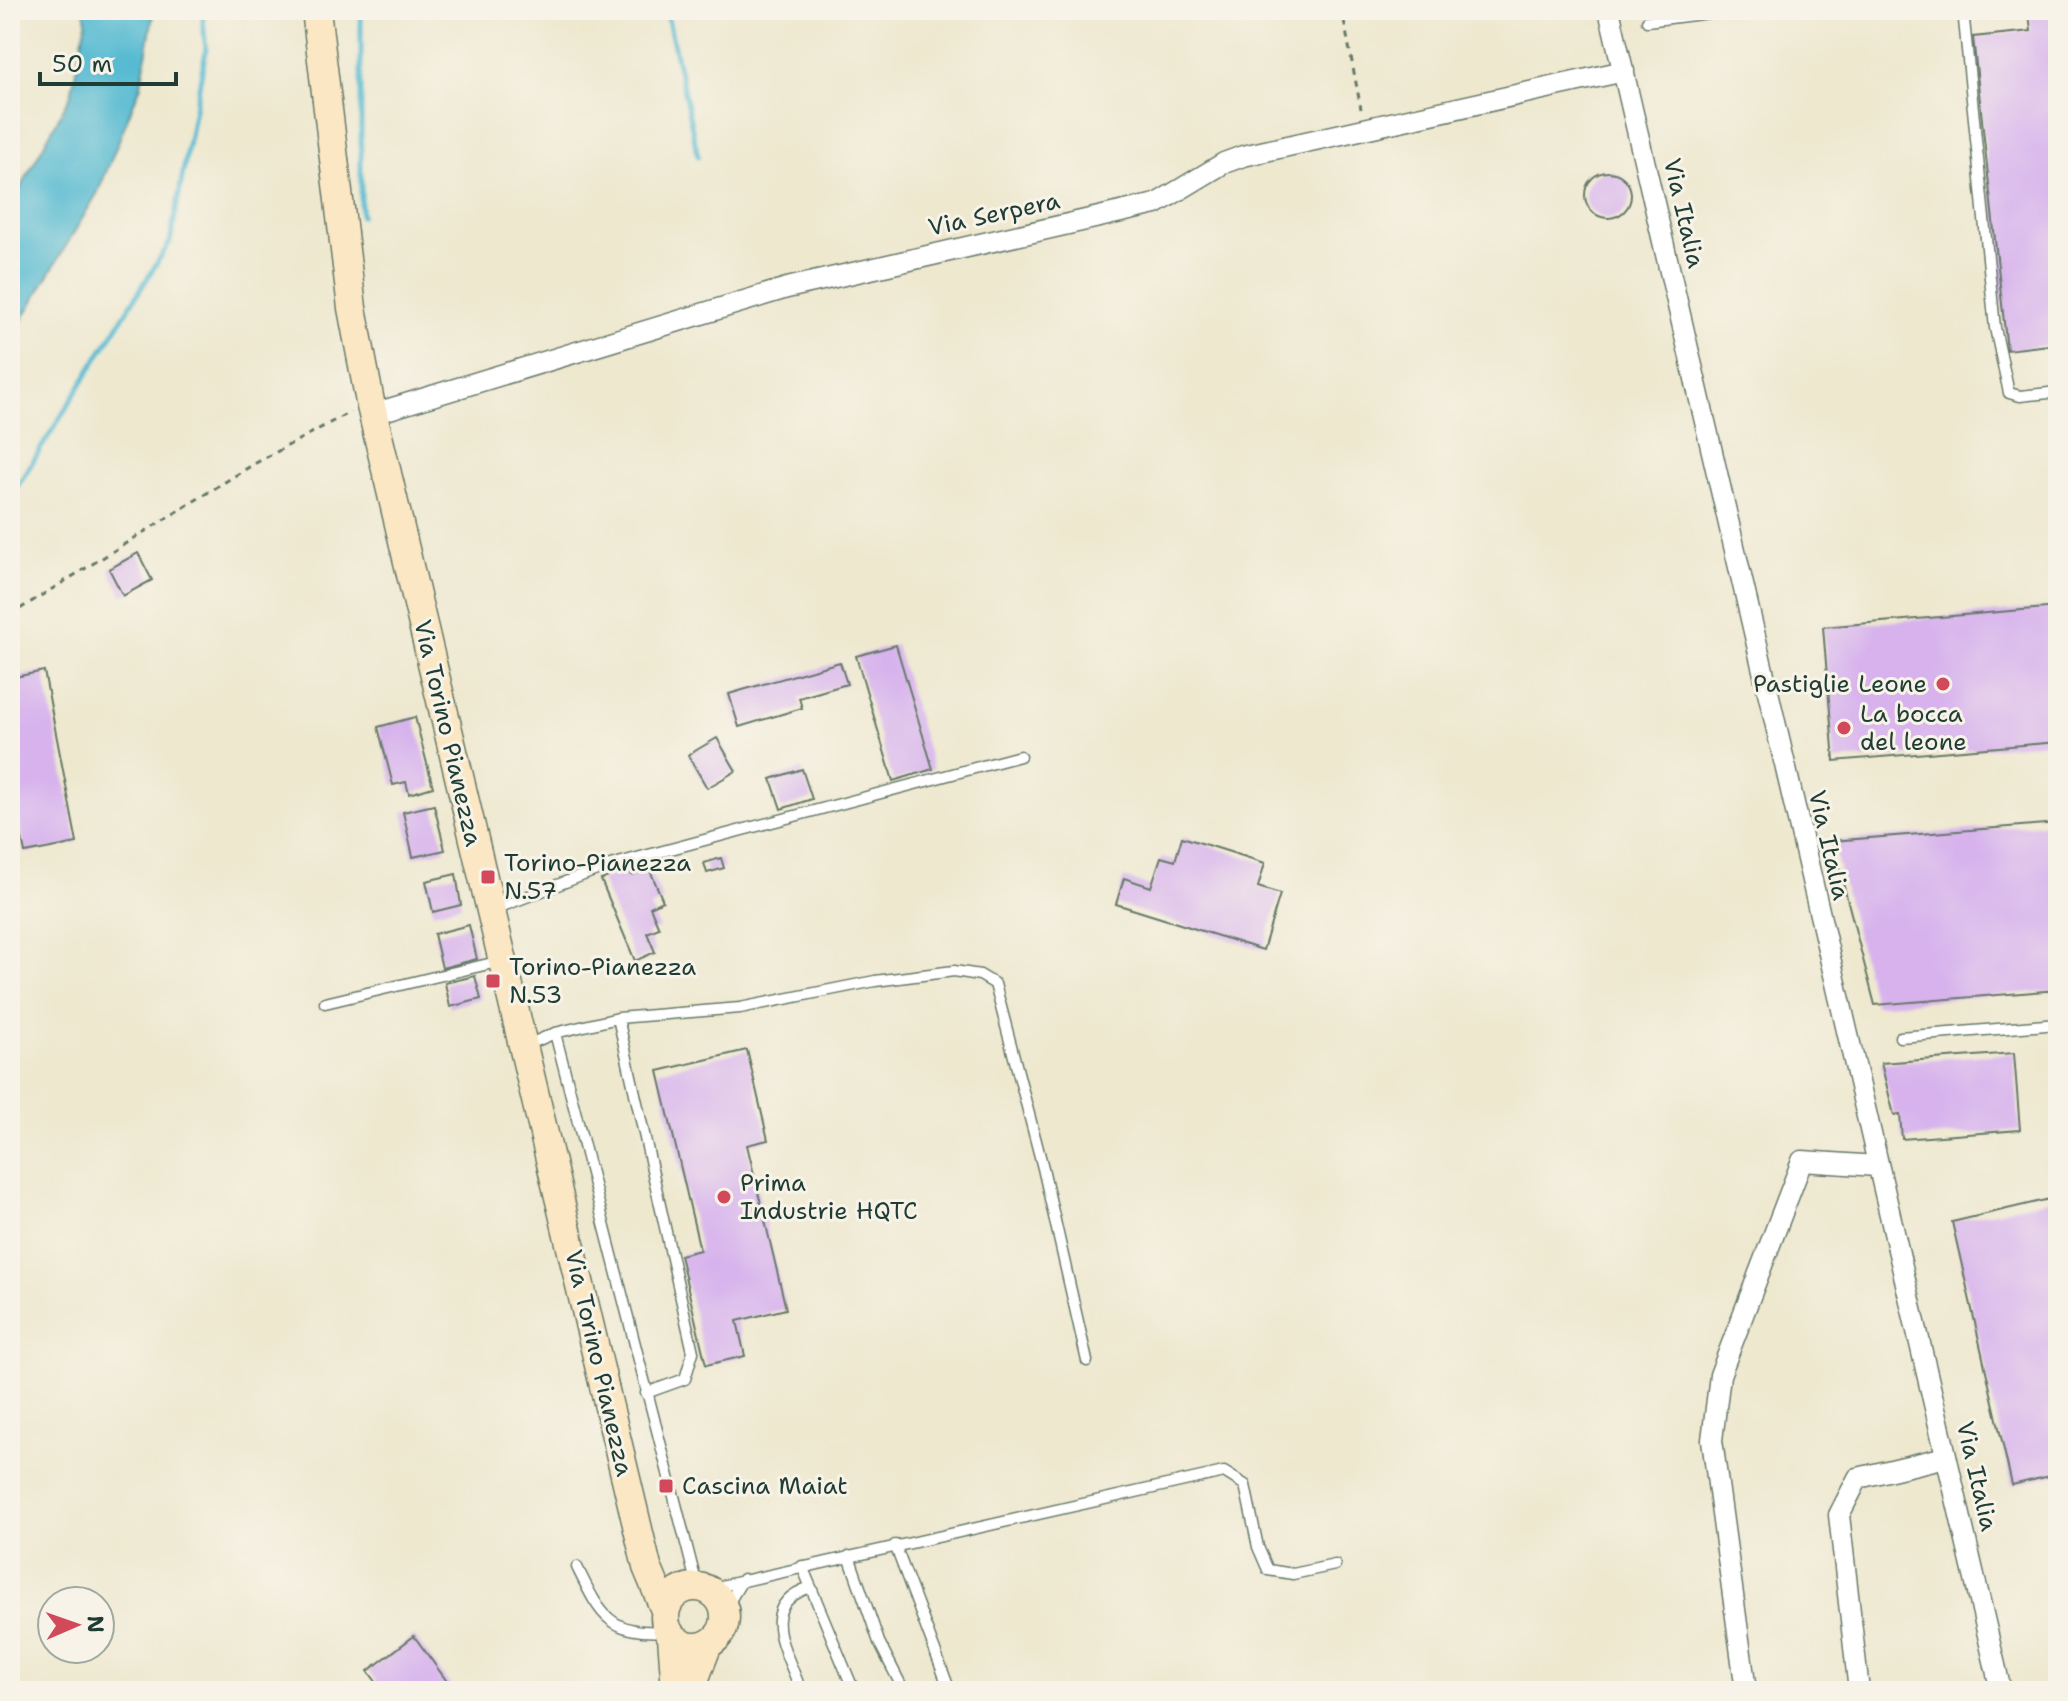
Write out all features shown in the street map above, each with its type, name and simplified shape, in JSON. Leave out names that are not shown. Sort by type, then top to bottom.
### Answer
[{"type":"main road","name":"Via Torino Pianezza","points":[[316,10],[352,308],[371,408],[647,1567],[668,1624],[676,1691]]},
{"type":"main road","points":[[642,1542],[678,1577],[706,1593],[723,1629],[708,1644],[690,1691]]},
{"type":"main road","points":[[706,1593],[675,1593],[668,1624],[689,1647],[708,1644]]},
{"type":"street","name":"Via Italia","points":[[1609,10],[2001,1691]]},
{"type":"street","name":"Via Serpera","points":[[371,408],[787,288],[1156,204],[1224,163],[1624,71]]},
{"type":"street","points":[[1746,1691],[1712,1440],[1720,1375],[1802,1161],[1877,1166]]},
{"type":"street","points":[[1859,1691],[1839,1515],[1858,1478],[1946,1457]]},
{"type":"lane","points":[[1647,21],[1732,10]]},
{"type":"lane","points":[[1963,10],[1995,328],[2006,382],[2009,393],[2020,396],[2058,392]]},
{"type":"lane","points":[[491,910],[607,866],[1020,756]]},
{"type":"lane","points":[[325,1003],[503,961]]},
{"type":"lane","points":[[523,1047],[555,1033],[618,1018],[740,1008],[875,981],[954,971],[980,975],[995,984],[1043,1168],[1087,1361]]},
{"type":"lane","points":[[618,1018],[693,1352],[685,1379],[646,1393]]},
{"type":"lane","points":[[1900,1037],[2058,1024]]},
{"type":"lane","points":[[555,1033],[646,1393],[706,1593]]},
{"type":"lane","points":[[706,1593],[743,1579],[1224,1472],[1245,1485],[1258,1547],[1268,1570],[1293,1574],[1335,1565]]},
{"type":"lane","points":[[895,1545],[950,1691]]},
{"type":"lane","points":[[849,1556],[879,1642],[904,1691]]},
{"type":"lane","points":[[802,1566],[854,1691]]},
{"type":"lane","points":[[577,1567],[598,1610],[613,1624],[639,1632],[668,1624]]},
{"type":"lane","points":[[706,1593],[743,1579]]},
{"type":"lane","points":[[801,1691],[776,1619],[781,1605],[795,1592],[811,1587]]},
{"type":"path","points":[[1342,10],[1365,129]]},
{"type":"path","points":[[10,615],[254,464],[371,408]]},
{"type":"water","points":[[84,10],[154,10],[141,85],[98,192],[10,340],[10,207],[71,95],[86,22]]},
{"type":"building","points":[[2058,10],[2058,344],[2007,350],[1973,37],[2031,31],[2029,13]]},
{"type":"building","points":[[1608,172],[1625,178],[1631,195],[1625,212],[1608,218],[1591,212],[1585,195],[1591,178]]},
{"type":"building","points":[[138,553],[152,580],[123,596],[109,569]]},
{"type":"building","name":"Pastiglie Leone","points":[[2058,607],[2058,742],[1834,761],[1823,627]]},
{"type":"building","points":[[896,645],[933,769],[893,781],[856,656]]},
{"type":"building","points":[[840,662],[847,684],[799,698],[802,708],[739,727],[729,694]]},
{"type":"building","points":[[44,671],[77,843],[25,853],[10,778],[10,678]]},
{"type":"building","points":[[415,717],[433,787],[409,794],[406,782],[393,785],[378,727]]},
{"type":"building","points":[[717,738],[736,771],[707,788],[688,755]]},
{"type":"building","points":[[802,769],[812,799],[781,809],[771,779]]},
{"type":"building","points":[[434,805],[445,850],[413,857],[403,812]]},
{"type":"building","points":[[2058,823],[2058,990],[1875,1005],[1832,841]]},
{"type":"building","points":[[1182,837],[1265,863],[1258,887],[1280,894],[1263,950],[1116,904],[1124,878],[1151,887],[1161,857],[1175,861]]},
{"type":"building","points":[[721,858],[724,868],[707,873],[704,863]]},
{"type":"building","points":[[629,868],[632,875],[649,868],[663,901],[650,907],[659,928],[647,933],[655,952],[635,961],[601,880]]},
{"type":"building","points":[[456,874],[461,905],[433,912],[426,881]]},
{"type":"building","points":[[469,925],[477,959],[442,968],[434,934]]},
{"type":"building","points":[[475,976],[481,999],[450,1007],[445,983]]},
{"type":"building","name":"Prima Industrie HQTC","points":[[747,1050],[768,1140],[747,1145],[786,1309],[737,1321],[745,1356],[706,1365],[680,1255],[700,1250],[658,1071]]},
{"type":"building","points":[[2014,1053],[2020,1130],[1902,1139],[1900,1114],[1894,1115],[1881,1063]]},
{"type":"building","points":[[2058,1197],[2058,1474],[2012,1485],[1952,1222]]},
{"type":"building","points":[[414,1636],[454,1691],[383,1691],[368,1671]]},
{"type":"waterway","points":[[10,498],[170,242],[206,50],[202,10]]},
{"type":"waterway","points":[[361,10],[361,216]]},
{"type":"waterway","points":[[666,10],[698,156]]},
{"type":"place","name":"Pastiglie Leone","points":[[1943,684]]},
{"type":"place","name":"La bocca del leone","points":[[1844,728]]},
{"type":"place","name":"Torino-Pianezza N.57","points":[[488,877]]},
{"type":"place","name":"Torino-Pianezza N.53","points":[[493,981]]},
{"type":"place","name":"Prima Industrie HQTC","points":[[724,1197]]},
{"type":"place","name":"Cascina Maiat","points":[[666,1486]]}]
